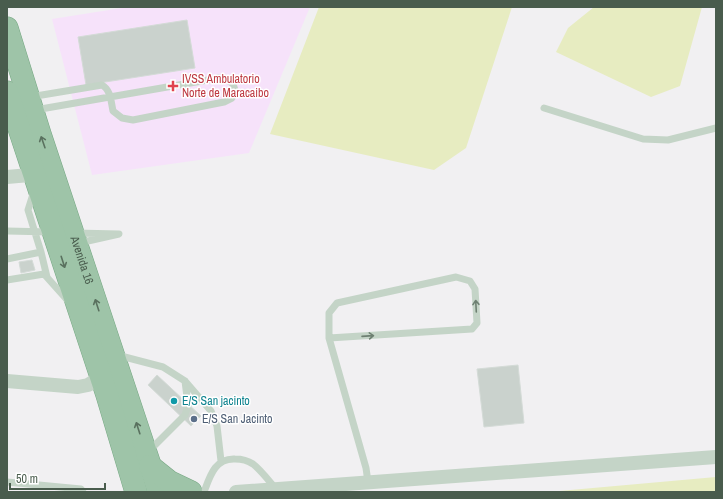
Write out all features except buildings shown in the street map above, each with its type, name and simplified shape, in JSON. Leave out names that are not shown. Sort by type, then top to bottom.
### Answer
[{"type":"highway","name":"Avenida 16","points":[[7,28],[31,104],[41,177],[80,314],[101,377],[134,489]]},
{"type":"highway","name":"Avenida 16","points":[[7,92],[41,177],[68,236],[113,354],[159,492]]},
{"type":"highway","points":[[148,460],[170,482],[191,492]]},
{"type":"street","points":[[7,177],[41,177]]},
{"type":"street","points":[[7,381],[78,387],[88,385],[101,377]]},
{"type":"street","points":[[236,492],[716,456]]},
{"type":"lane","points":[[31,104],[102,85],[108,90],[110,96],[113,111],[122,118],[133,120],[224,102],[232,98],[235,90],[234,84],[230,81],[218,78],[110,96],[31,104]]},
{"type":"lane","points":[[544,108],[643,139],[668,140],[716,128]]},
{"type":"lane","points":[[41,177],[28,210],[47,277]]},
{"type":"lane","points":[[7,231],[68,236],[119,234],[68,236]]},
{"type":"lane","points":[[7,259],[41,252]]},
{"type":"lane","points":[[7,280],[44,274],[80,314]]},
{"type":"lane","points":[[329,338],[472,329],[477,323],[475,289],[470,281],[456,277],[337,303],[329,313],[329,338],[366,468],[368,482]]},
{"type":"lane","points":[[113,354],[163,367],[185,381],[211,411],[217,426],[221,461]]},
{"type":"lane","points":[[148,460],[185,415],[188,405],[185,381]]},
{"type":"lane","points":[[204,492],[209,478],[221,461],[228,458],[242,459],[253,464],[276,489]]},
{"type":"lane","points":[[7,482],[81,489],[83,492]]},
{"type":"shaded area","name":"IVSS Ambulatorio Norte de Maracaibo","points":[[128,7],[310,7],[249,153],[92,175],[52,19]]},
{"type":"green space","points":[[319,7],[512,7],[466,148],[434,170],[270,134]]},
{"type":"green space","points":[[594,7],[702,7],[680,86],[651,97],[556,52],[568,28]]},
{"type":"green space","points":[[716,477],[716,492],[548,492]]},
{"type":"place","name":"IVSS Ambulatorio Norte de Maracaibo","points":[[173,86]]},
{"type":"place","name":"E/S San jacinto","points":[[174,401]]},
{"type":"place","name":"E/S San Jacinto","points":[[194,419]]}]
